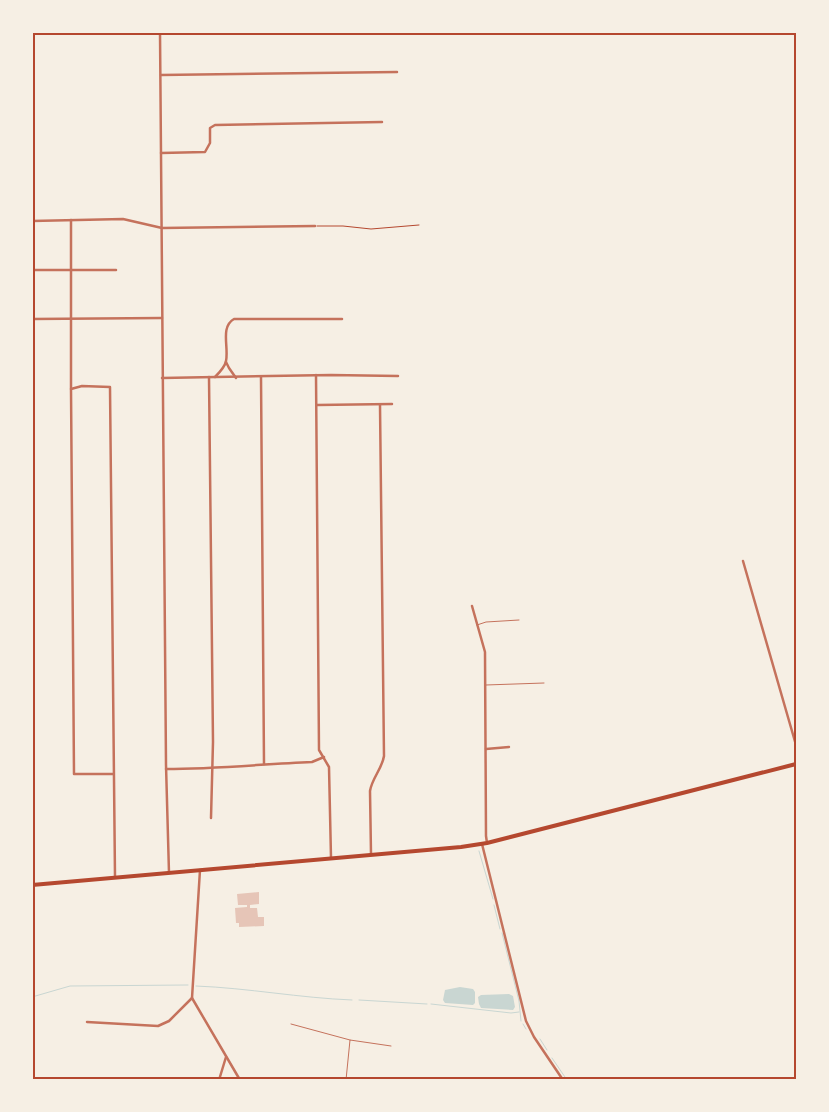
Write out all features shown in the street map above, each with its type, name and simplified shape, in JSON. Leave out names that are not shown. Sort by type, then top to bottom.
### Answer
[{"type":"main road","points":[[32,885],[438,850],[482,844],[796,764]]},
{"type":"street","points":[[160,32],[166,769],[169,873]]},
{"type":"street","points":[[160,75],[268,72],[397,72]]},
{"type":"street","points":[[161,153],[202,153],[207,150],[210,143],[210,128],[215,125],[382,122]]},
{"type":"street","points":[[32,221],[123,219],[162,228],[315,226]]},
{"type":"street","points":[[71,220],[70,319],[74,774],[113,774]]},
{"type":"street","points":[[32,270],[116,270]]},
{"type":"street","points":[[32,319],[162,318]]},
{"type":"street","points":[[236,378],[226,362],[227,327],[230,321],[234,319],[342,319]]},
{"type":"street","points":[[215,377],[226,362]]},
{"type":"street","points":[[162,378],[316,375],[398,376]]},
{"type":"street","points":[[316,375],[319,750],[329,767],[331,859]]},
{"type":"street","points":[[209,377],[213,767],[211,818]]},
{"type":"street","points":[[261,377],[264,764]]},
{"type":"street","points":[[71,388],[82,386],[110,387],[115,877]]},
{"type":"street","points":[[317,406],[392,404]]},
{"type":"street","points":[[370,856],[370,791],[371,784],[382,764],[384,756],[380,405]]},
{"type":"street","points":[[744,561],[796,744]]},
{"type":"street","points":[[472,606],[485,652],[487,843]]},
{"type":"street","points":[[486,749],[509,747]]},
{"type":"street","points":[[166,769],[206,769],[213,767],[312,762],[324,757]]},
{"type":"street","points":[[482,844],[526,1021],[534,1037],[563,1080]]},
{"type":"street","points":[[200,870],[192,998],[240,1080]]},
{"type":"street","points":[[87,1022],[158,1026],[169,1021],[192,998]]},
{"type":"street","points":[[219,1080],[226,1057]]},
{"type":"lane","points":[[476,625],[486,622],[520,620]]},
{"type":"lane","points":[[486,685],[544,683]]},
{"type":"lane","points":[[291,1024],[350,1040],[391,1046]]},
{"type":"lane","points":[[346,1080],[350,1040]]},
{"type":"path","points":[[315,226],[371,229],[419,225]]},
{"type":"shaded area","points":[[460,987],[473,989],[475,992],[475,1003],[473,1005],[445,1003],[443,1000],[445,990]]},
{"type":"shaded area","points":[[509,994],[513,996],[515,1007],[513,1010],[481,1008],[479,1004],[478,997],[481,995]]},
{"type":"building","points":[[259,892],[259,904],[250,905],[250,908],[257,908],[258,917],[264,917],[264,926],[239,927],[239,923],[236,923],[235,908],[247,907],[247,905],[238,905],[237,894]]},
{"type":"waterway","points":[[479,851],[493,899]]},
{"type":"waterway","points":[[494,905],[500,929]]},
{"type":"waterway","points":[[502,933],[519,1001],[521,1021]]},
{"type":"waterway","points":[[32,997],[70,986],[188,985]]},
{"type":"waterway","points":[[196,986],[352,1000]]},
{"type":"waterway","points":[[359,1000],[427,1004]]},
{"type":"waterway","points":[[431,1004],[511,1013],[519,1012]]},
{"type":"waterway","points":[[523,1024],[526,1029]]},
{"type":"waterway","points":[[540,1039],[547,1050]]},
{"type":"waterway","points":[[552,1058],[567,1080]]}]
